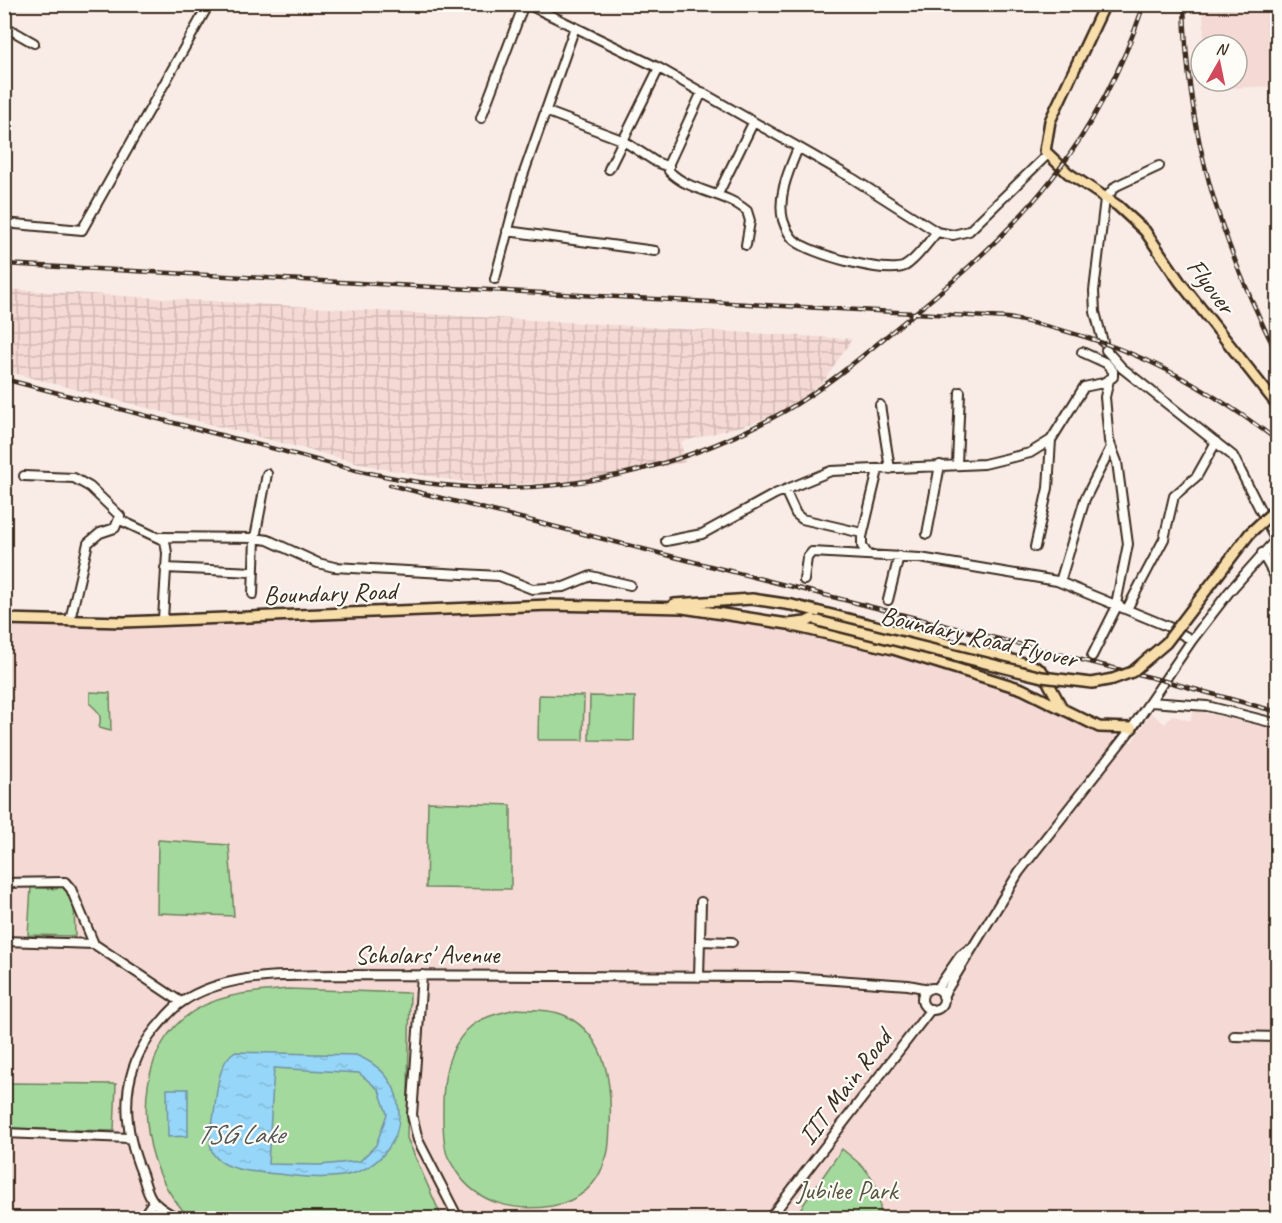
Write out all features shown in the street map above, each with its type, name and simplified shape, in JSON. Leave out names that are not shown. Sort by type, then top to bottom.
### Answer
[{"type":"main road","points":[[1047,155],[1045,141],[1050,121],[1105,4]]},
{"type":"main road","name":"Flyover","points":[[1047,155],[1068,173],[1133,218],[1145,231],[1179,282],[1278,406]]},
{"type":"main road","name":"Boundary Road Flyover","points":[[788,624],[815,620],[1042,677],[1092,683],[1113,679],[1132,672],[1151,659],[1166,643],[1250,533],[1278,507]]},
{"type":"main road","name":"Boundary Road","points":[[4,619],[124,622],[513,605],[656,606],[713,599],[752,599],[801,607],[1032,664],[1042,671],[1062,708]]},
{"type":"main road","points":[[749,619],[752,599]]},
{"type":"main road","name":"Boundary Road","points":[[656,606],[788,624]]},
{"type":"main road","points":[[801,607],[815,620]]},
{"type":"main road","points":[[788,624],[893,649],[1022,689],[1099,727],[1132,728]]},
{"type":"street","points":[[4,223],[82,230],[209,4]]},
{"type":"street","points":[[482,118],[526,4],[659,68],[852,178],[937,232],[953,235],[969,231],[1047,155]]},
{"type":"street","points":[[4,26],[34,43]]},
{"type":"street","points":[[495,279],[507,231],[545,111],[575,27]]},
{"type":"street","points":[[609,169],[659,68]]},
{"type":"street","points":[[669,167],[702,92]]},
{"type":"street","points":[[545,111],[622,140],[656,162],[669,167],[673,175],[691,186],[718,195],[742,207],[750,216],[746,245]]},
{"type":"street","points":[[718,195],[753,123]]},
{"type":"street","points":[[798,148],[781,205],[783,220],[794,240],[847,262],[898,268],[909,263],[937,232]]},
{"type":"street","points":[[1102,342],[1095,312],[1094,291],[1105,199],[1116,186],[1159,166]]},
{"type":"street","points":[[507,231],[655,251]]},
{"type":"street","points":[[970,948],[960,956],[933,989],[924,993],[922,1000],[931,1009],[940,1007],[943,996],[965,962],[970,948],[1019,872],[1132,728],[1192,640],[1276,538],[1233,456],[1122,368],[1106,350]]},
{"type":"street","points":[[1082,352],[1111,367],[1114,374],[1109,380],[1105,401],[1111,447],[1117,462],[1128,544],[1117,604],[1092,656]]},
{"type":"street","points":[[666,541],[702,534],[785,490],[836,470],[878,470],[1003,461],[1030,453],[1051,440],[1081,390],[1109,380]]},
{"type":"street","points":[[957,464],[960,392]]},
{"type":"street","points":[[880,405],[890,469]]},
{"type":"street","points":[[1035,547],[1048,489],[1051,440]]},
{"type":"street","points":[[1127,609],[1164,539],[1174,496],[1197,476],[1216,442]]},
{"type":"street","points":[[1060,582],[1085,499],[1111,447]]},
{"type":"street","points":[[927,534],[940,465]]},
{"type":"street","points":[[868,555],[862,546],[862,533],[878,470]]},
{"type":"street","points":[[253,594],[255,538],[267,474]]},
{"type":"street","points":[[24,476],[74,478],[90,487],[117,512],[120,520],[160,537],[255,538],[268,540],[318,563],[334,567],[499,576],[539,589],[564,587],[591,576],[630,585]]},
{"type":"street","points":[[785,490],[796,514],[802,519],[862,533]]},
{"type":"street","points":[[70,620],[88,543],[100,533],[116,528],[120,520]]},
{"type":"street","points":[[160,537],[166,546],[163,619]]},
{"type":"street","points":[[804,580],[807,558],[812,552],[899,556],[1060,582],[1117,604],[1192,640]]},
{"type":"street","points":[[1262,553],[1278,582]]},
{"type":"street","points":[[888,600],[899,556]]},
{"type":"street","points":[[165,568],[254,572]]},
{"type":"street","points":[[1150,702],[1208,706],[1278,724]]},
{"type":"street","points":[[4,883],[65,882],[71,889],[94,944]]},
{"type":"street","points":[[699,977],[701,902]]},
{"type":"street","points":[[4,941],[94,944],[181,1002]]},
{"type":"street","points":[[700,941],[732,942]]},
{"type":"street","name":"Scholars' Avenue","points":[[153,1202],[129,1138],[130,1072],[140,1047],[181,1002],[219,986],[254,979],[338,975],[422,975],[792,977],[909,985],[933,989]]},
{"type":"street","points":[[422,975],[412,1114],[418,1140],[458,1218]]},
{"type":"street","points":[[933,989],[943,996]]},
{"type":"street","name":"IIT Main Road","points":[[771,1218],[931,1009]]},
{"type":"street","points":[[1234,1036],[1278,1037]]},
{"type":"street","points":[[4,1133],[129,1138]]},
{"type":"street","points":[[142,1218],[153,1202],[178,1218]]},
{"type":"shaded area","points":[[1203,5],[1277,5],[1277,86],[1249,87],[1249,33],[1204,33]]},
{"type":"shaded area","points":[[4,289],[852,339],[825,380],[786,410],[750,424],[681,442],[685,462],[603,479],[489,486],[378,468],[5,371]]},
{"type":"shaded area","points":[[519,609],[524,611],[649,614],[654,610],[689,612],[854,642],[1004,687],[1081,723],[1132,742],[1151,713],[1165,724],[1172,715],[1190,721],[1194,710],[1277,730],[1277,1218],[5,1218],[4,624],[258,621]]},
{"type":"green space","points":[[90,692],[110,693],[111,731],[99,728],[100,717],[90,704]]},
{"type":"green space","points":[[539,695],[584,696],[583,740],[538,740]]},
{"type":"green space","points":[[590,696],[635,697],[634,741],[589,740]]},
{"type":"green space","points":[[428,802],[511,805],[511,889],[426,888]]},
{"type":"green space","points":[[158,840],[229,845],[234,916],[157,913]]},
{"type":"green space","points":[[58,886],[68,889],[74,901],[75,936],[28,935],[31,887],[57,889]]},
{"type":"green space","points":[[288,989],[410,993],[407,1138],[442,1218],[191,1218],[173,1198],[160,1174],[151,1147],[147,1118],[147,1090],[154,1062],[166,1038],[184,1018],[207,1004],[233,996]]},
{"type":"green space","points":[[516,1009],[554,1012],[580,1025],[591,1036],[599,1050],[608,1079],[609,1142],[602,1168],[593,1184],[579,1196],[562,1204],[524,1208],[486,1198],[465,1182],[447,1154],[443,1133],[443,1101],[444,1081],[451,1054],[467,1030],[478,1022]]},
{"type":"green space","points":[[5,1083],[116,1084],[114,1131],[5,1128]]},
{"type":"green space","name":"Jubilee Park","points":[[842,1149],[872,1178],[879,1195],[880,1218],[794,1218]]},
{"type":"water","name":"TSG Lake","points":[[234,1052],[356,1055],[378,1068],[393,1087],[399,1117],[394,1139],[376,1161],[364,1169],[337,1177],[262,1173],[226,1165],[214,1155],[210,1137],[220,1073]],"holes":[[[274,1068],[359,1073],[379,1090],[387,1114],[376,1145],[360,1161],[320,1165],[268,1164]]]},
{"type":"water","points":[[167,1089],[188,1089],[188,1136],[168,1137]]},
{"type":"railway","points":[[4,379],[339,466],[417,482],[488,488],[532,487],[576,483],[620,475],[662,463],[704,449],[745,431],[802,401],[865,354],[951,283],[988,249],[1052,179],[1079,141],[1104,99],[1125,54],[1144,4]]},
{"type":"railway","points":[[1184,4],[1186,52],[1192,98],[1210,186],[1239,270],[1278,356]]},
{"type":"railway","points":[[4,264],[1008,318],[1084,336],[1151,362],[1214,397],[1278,441]]},
{"type":"railway","points":[[390,485],[1165,681],[1278,712]]}]
